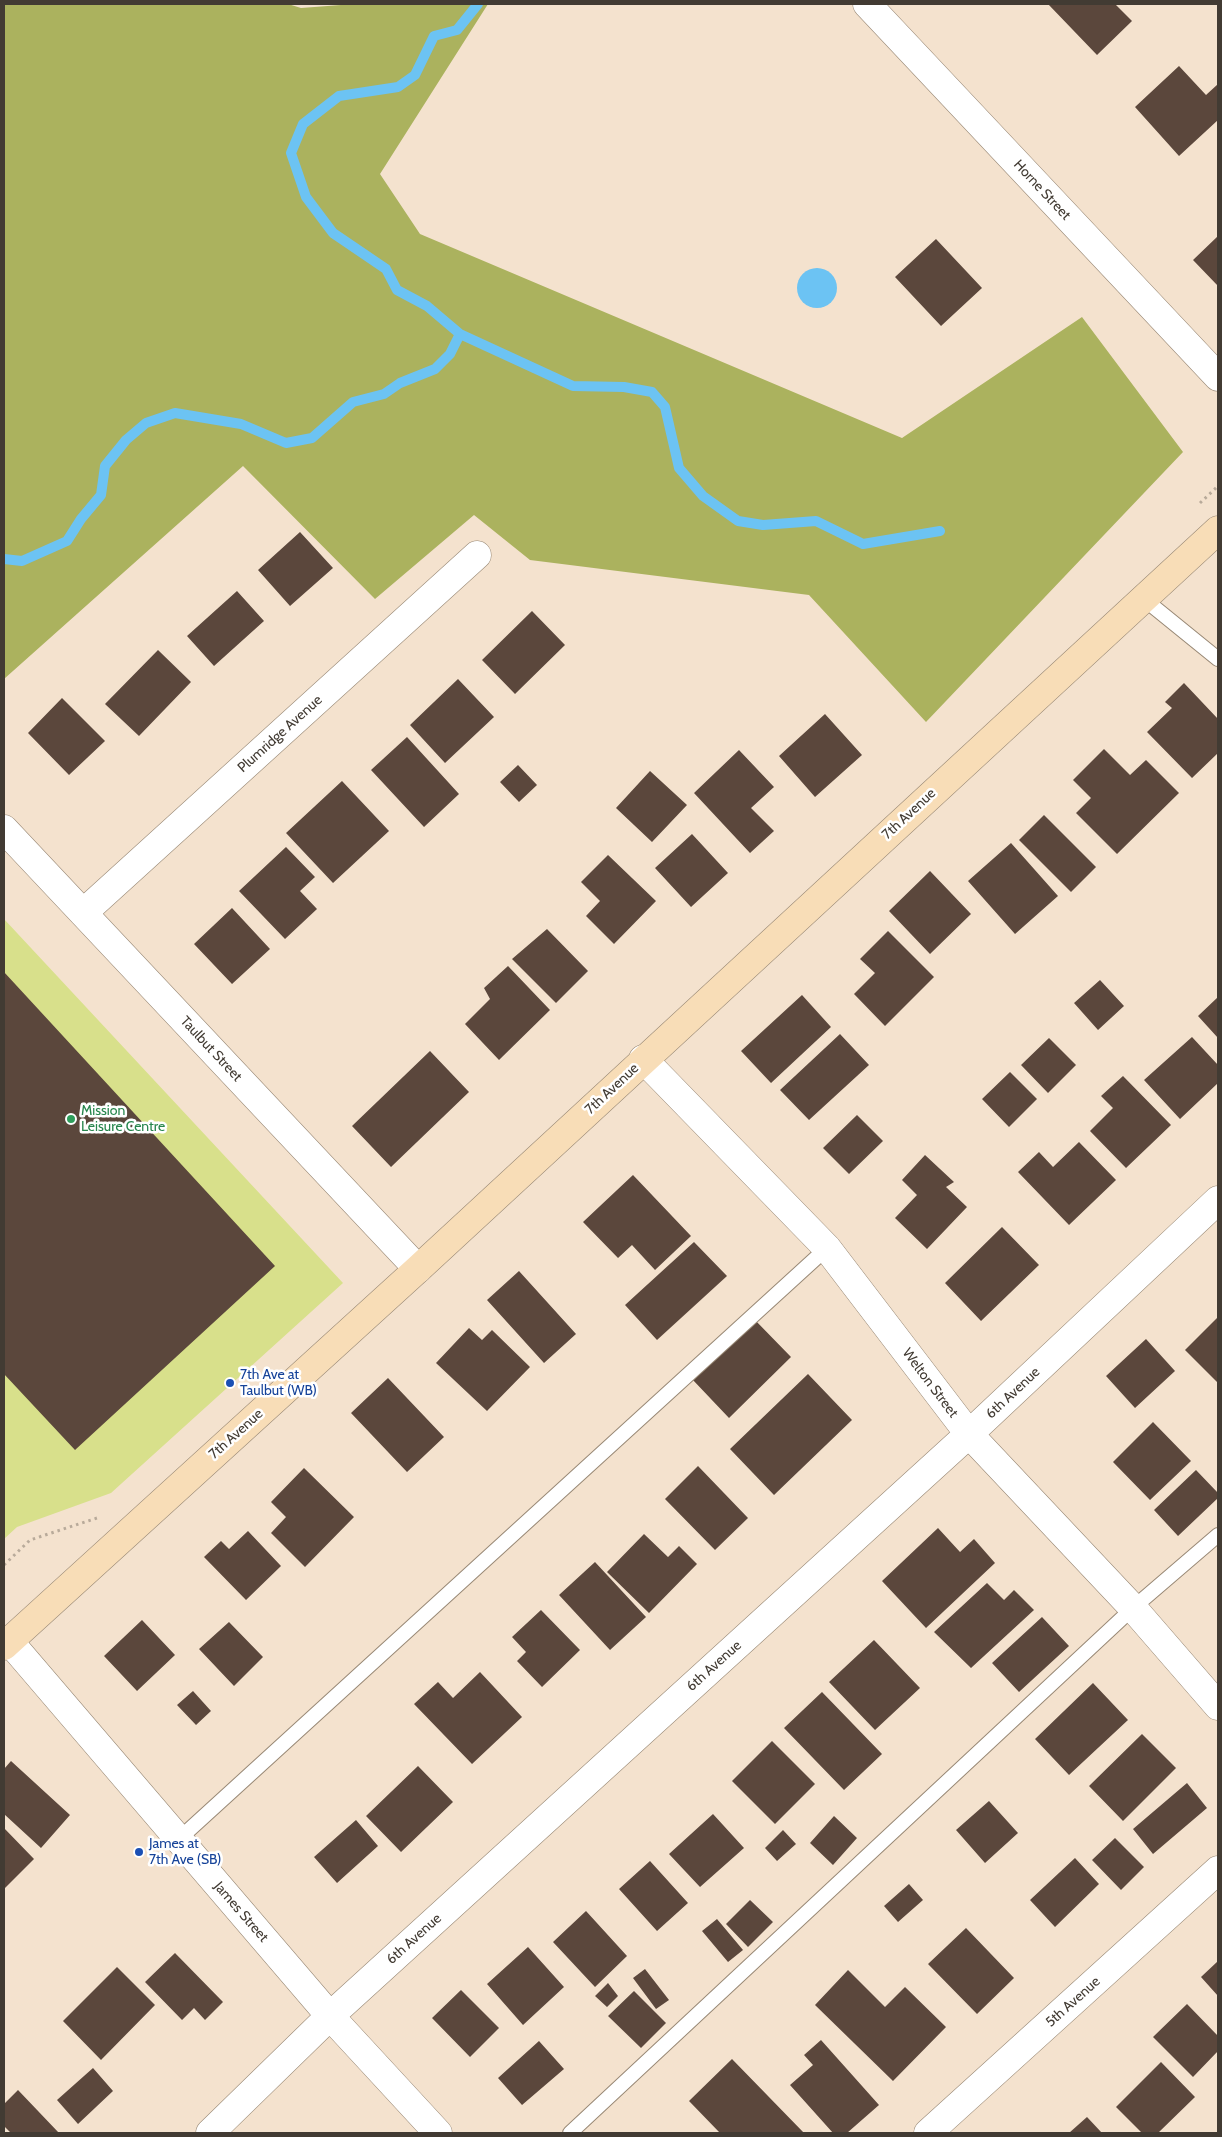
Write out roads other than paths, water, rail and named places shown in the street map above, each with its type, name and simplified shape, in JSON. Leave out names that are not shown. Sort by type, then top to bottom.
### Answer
[{"type":"street","name":"Horne Street","points":[[867,4],[1218,377]]},
{"type":"street","name":"7th Avenue","points":[[6,1643],[418,1269],[643,1059],[1218,530]]},
{"type":"street","name":"Plumridge Avenue","points":[[83,913],[477,555]]},
{"type":"street","name":"Taulbut Street","points":[[4,829],[418,1269]]},
{"type":"street","name":"Welton Street","points":[[643,1059],[827,1248],[969,1434],[1133,1608],[1218,1706]]},
{"type":"street","name":"6th Avenue","points":[[210,2133],[330,2016],[969,1434],[1218,1200]]},
{"type":"street","name":"James Street","points":[[6,1643],[330,2016],[438,2133]]},
{"type":"street","name":"5th Avenue","points":[[928,2133],[1218,1870]]},
{"type":"lane","points":[[1144,599],[1218,659]]},
{"type":"lane","points":[[178,1840],[827,1248]]},
{"type":"lane","points":[[570,2133],[1133,1608],[1218,1535]]},
{"type":"water","points":[[817,268],[831,274],[837,288],[831,302],[817,308],[803,302],[797,288],[803,274]]},
{"type":"waterway","points":[[460,334],[427,306],[397,290],[386,269],[333,233],[306,197],[291,153],[303,124],[339,96],[398,87],[415,75],[434,36],[457,30],[478,4]]},
{"type":"waterway","points":[[4,559],[22,561],[67,541],[81,519],[101,495],[105,466],[126,440],[146,423],[175,413],[241,424],[286,443],[312,438],[353,402],[384,394],[400,383],[435,369],[450,354],[460,334],[573,386],[624,387],[652,392],[665,407],[679,468],[703,496],[738,521],[763,525],[816,521],[863,544],[940,531]]},
{"type":"place","name":"Mission Leisure Centre","points":[[71,1119]]},
{"type":"place","name":"7th Ave at Taulbut (WB)","points":[[230,1383]]},
{"type":"place","name":"James at 7th Ave (SB)","points":[[139,1852]]}]
